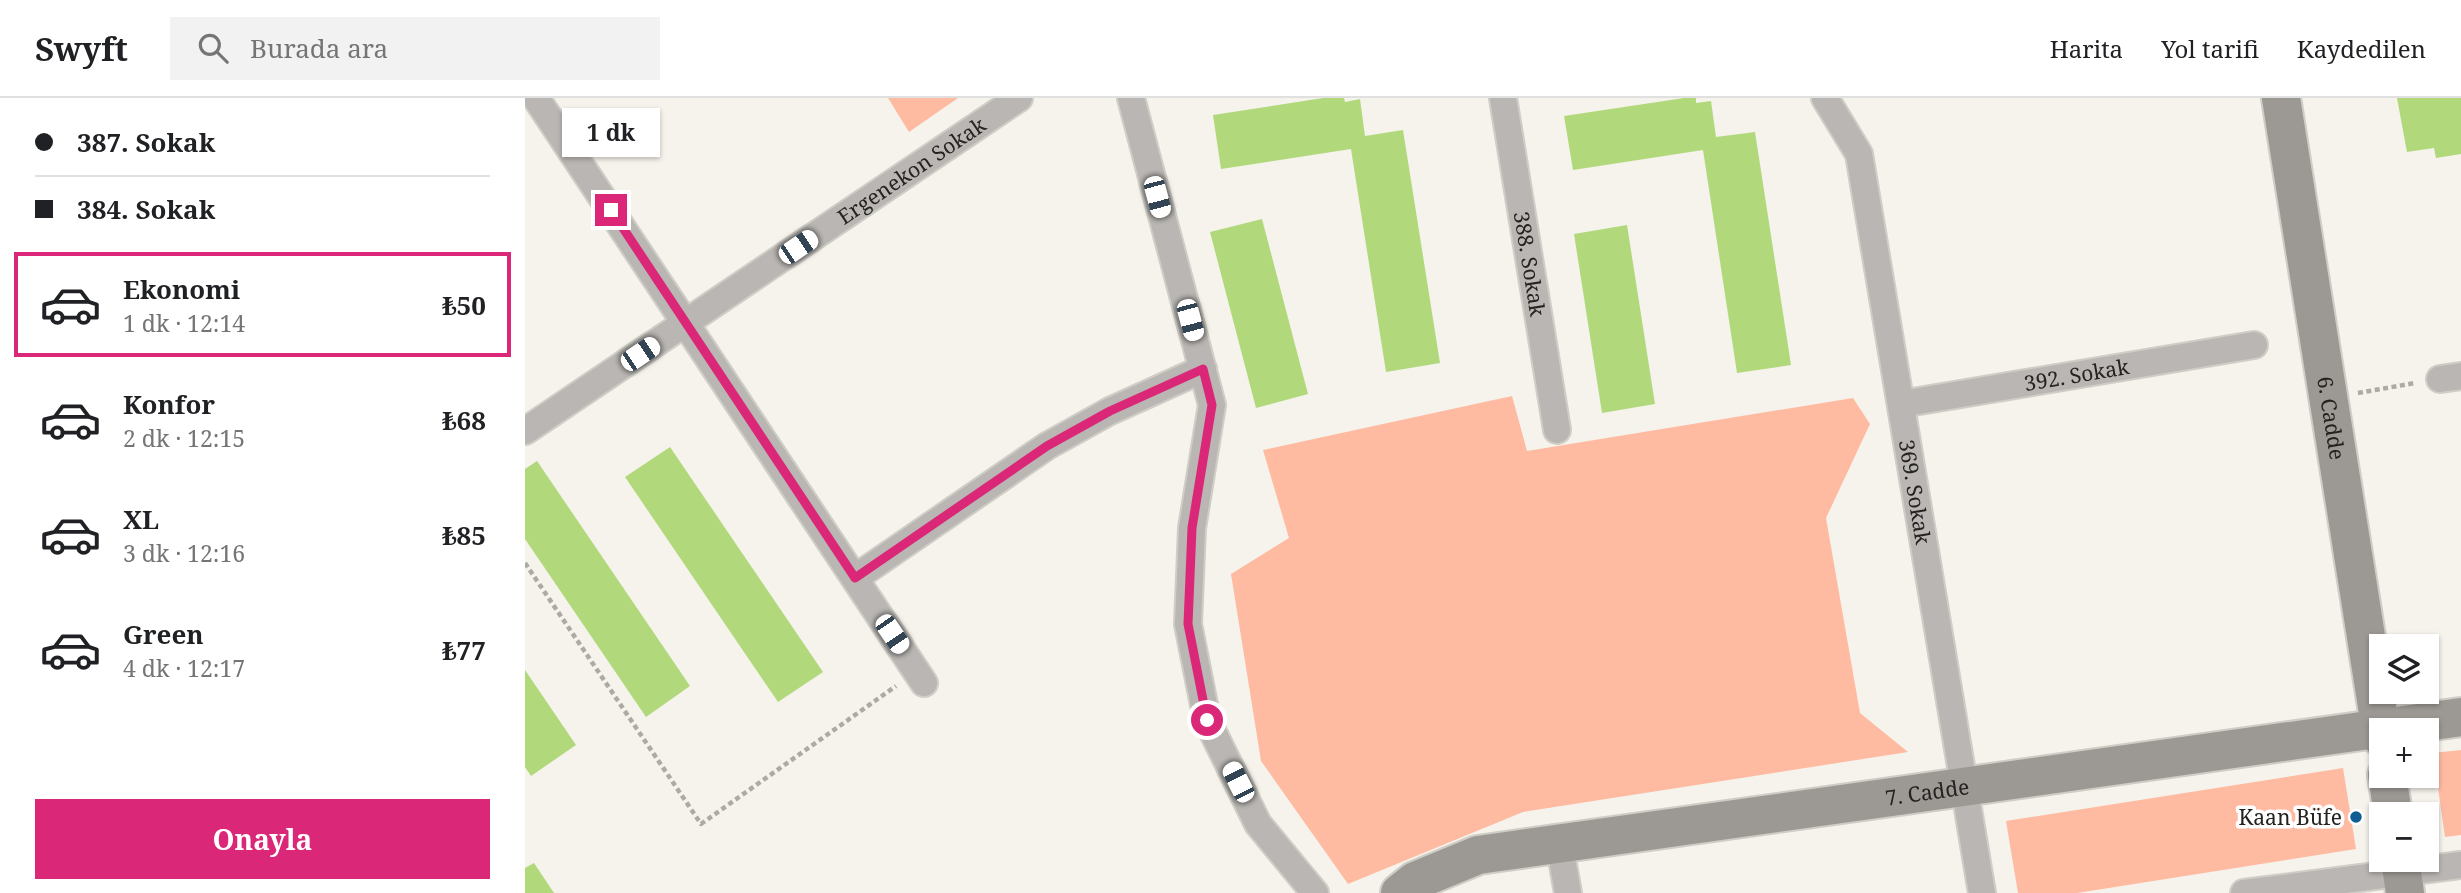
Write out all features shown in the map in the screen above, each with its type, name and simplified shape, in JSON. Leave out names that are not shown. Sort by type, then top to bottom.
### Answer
[{"type":"street","points":[[536,98],[921,677]]},
{"type":"street","name":"Ergenekon Sokak","points":[[525,431],[1019,98]]},
{"type":"street","points":[[1131,98],[1212,405],[1192,528],[1188,624],[1207,720],[1258,824],[1315,893]]},
{"type":"street","name":"388. Sokak","points":[[1503,98],[1557,430]]},
{"type":"street","name":"369. Sokak","points":[[1825,98],[1859,154],[1982,893]]},
{"type":"street","name":"6. Cadde","points":[[2281,98],[2379,718]]},
{"type":"street","name":"392. Sokak","points":[[1901,404],[2254,345]]},
{"type":"street","points":[[855,578],[1047,446],[1110,411],[1203,369]]},
{"type":"street","name":"7. Cadde","points":[[2439,721],[2461,717]]},
{"type":"street","name":"7. Cadde","points":[[1400,893],[1415,881],[1478,855],[1964,785],[2369,734]]},
{"type":"street","points":[[1559,842],[1567,893]]},
{"type":"street","points":[[2243,893],[2402,875],[2461,865]]},
{"type":"path","points":[[2329,398],[2451,378]]},
{"type":"path","points":[[525,563],[701,824],[921,677]]},
{"type":"shaded area","points":[[888,98],[958,98],[909,132]]},
{"type":"shaded area","points":[[1512,396],[1527,451],[1853,398],[1870,424],[1826,518],[1860,713],[1908,752],[1523,812],[1348,884],[1261,761],[1231,574],[1289,538],[1263,450]]},
{"type":"shaded area","points":[[2461,750],[2461,835],[2445,837],[2438,788],[2439,752]]},
{"type":"shaded area","points":[[2343,768],[2356,849],[2077,893],[2018,893],[2006,821]]},
{"type":"building","points":[[1323,98],[1344,98],[1345,102],[1360,99],[1365,136],[1403,130],[1440,363],[1386,372],[1351,149],[1221,169],[1213,115]]},
{"type":"building","points":[[1696,98],[1696,103],[1711,101],[1716,137],[1755,132],[1791,365],[1737,373],[1703,150],[1573,170],[1564,116]]},
{"type":"building","points":[[2397,98],[2461,98],[2461,154],[2436,158],[2434,148],[2407,152]]},
{"type":"building","points":[[1262,219],[1308,394],[1256,408],[1210,232]]},
{"type":"building","points":[[1627,225],[1655,404],[1602,413],[1574,234]]},
{"type":"building","points":[[670,447],[823,672],[778,702],[625,477]]},
{"type":"building","points":[[537,461],[690,686],[646,717],[525,539],[525,469]]},
{"type":"building","points":[[525,670],[576,745],[531,776],[525,767]]},
{"type":"building","points":[[534,863],[554,893],[525,893],[525,868]]},
{"type":"place","name":"Kaan Büfe","points":[[2356,817]]},
{"type":"route","points":[[611,210],[855,578],[1047,446],[1110,411],[1203,369],[1212,405],[1192,528],[1188,624],[1207,720]]}]
